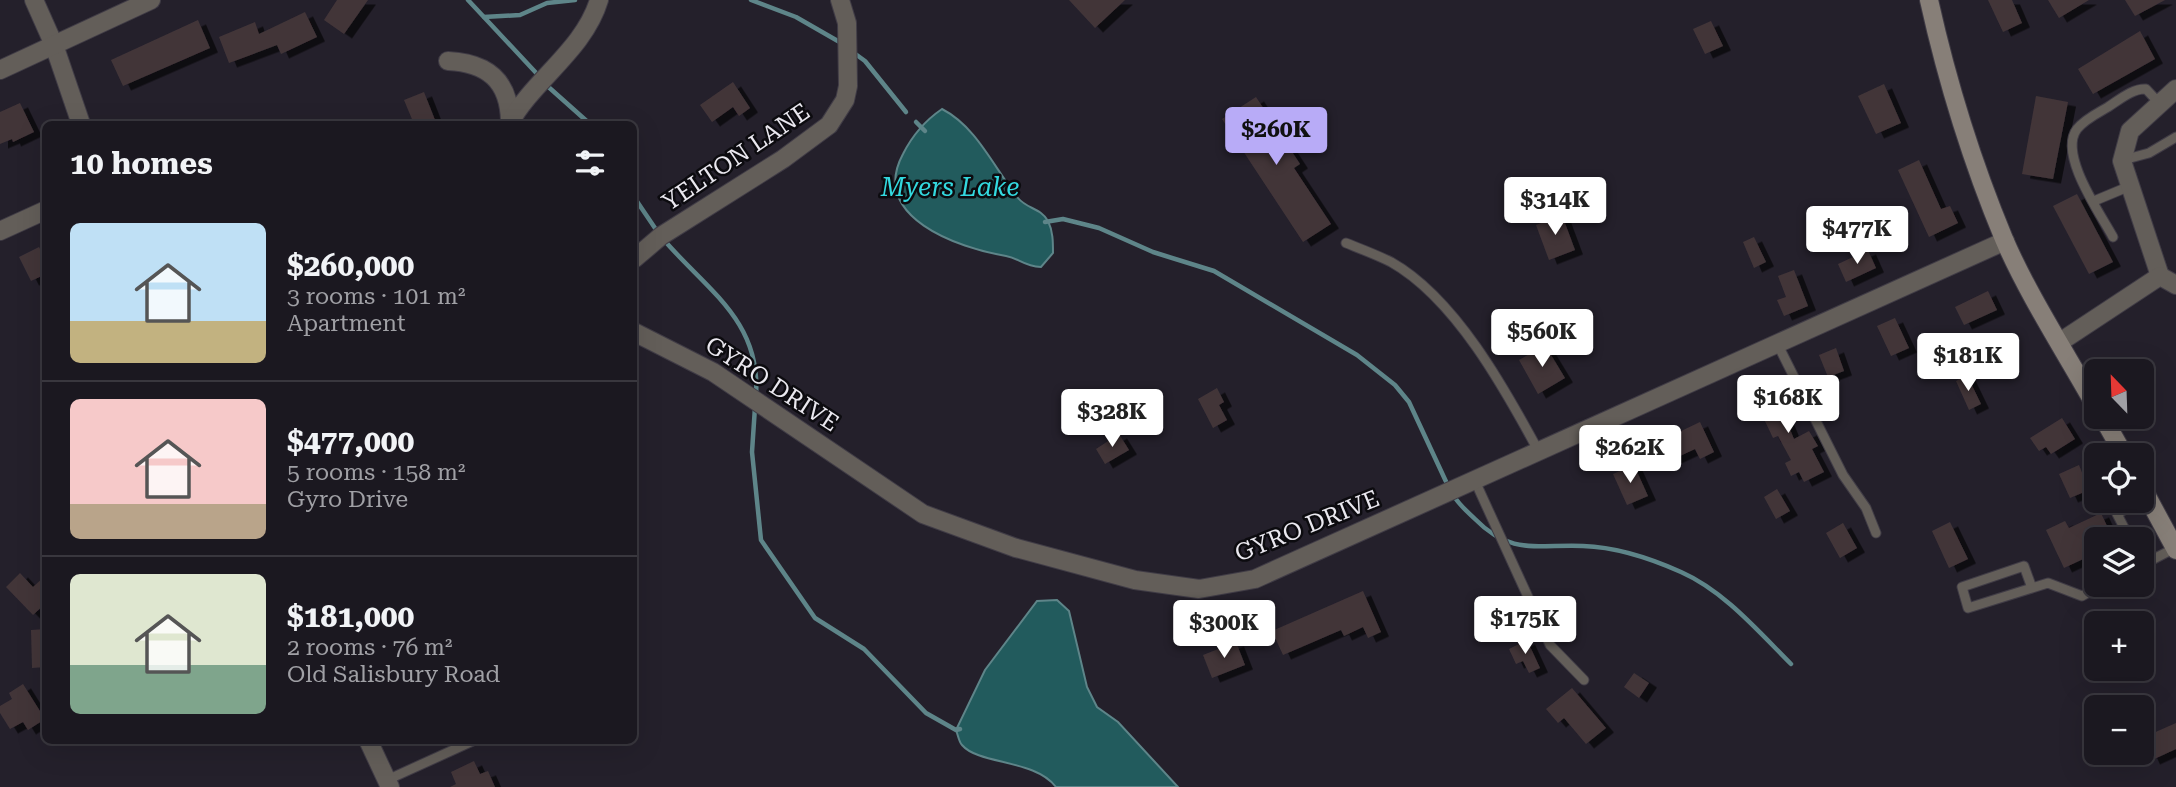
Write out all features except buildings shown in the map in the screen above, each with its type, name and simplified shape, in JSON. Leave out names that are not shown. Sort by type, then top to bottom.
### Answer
[{"type":"main road","points":[[1929,0],[1942,58],[1963,127],[2005,241],[2084,385]]},
{"type":"main road","points":[[2154,513],[2176,549]]},
{"type":"street","points":[[34,0],[54,45],[80,121]]},
{"type":"street","points":[[0,69],[151,0]]},
{"type":"street","points":[[511,121],[565,56],[595,13],[599,0]]},
{"type":"street","name":"YELTON LANE","points":[[637,256],[661,236],[783,159],[829,125],[845,100],[848,86],[847,23],[840,0]]},
{"type":"street","points":[[448,61],[468,62],[492,74],[509,101],[509,121]]},
{"type":"street","points":[[2060,342],[2168,281],[2122,161],[2130,131],[2176,89]]},
{"type":"street","points":[[0,231],[42,212]]},
{"type":"street","name":"GYRO DRIVE","points":[[637,334],[713,372],[923,513],[1006,545],[1135,579],[1199,589],[1255,579],[2005,241]]},
{"type":"street","points":[[370,744],[389,784]]},
{"type":"lane","points":[[2113,237],[2070,150],[2077,130],[2088,119],[2141,88],[2147,89],[2160,104]]},
{"type":"lane","points":[[2122,161],[2150,153],[2176,137]]},
{"type":"lane","points":[[2094,201],[2130,186]]},
{"type":"lane","points":[[1346,243],[1391,262],[1437,298],[1479,353],[1539,452]]},
{"type":"lane","points":[[1778,345],[1843,475],[1866,508],[1876,533]]},
{"type":"lane","points":[[1475,481],[1550,645],[1584,680]]},
{"type":"lane","points":[[2154,559],[2176,549]]},
{"type":"lane","points":[[2032,588],[2024,566],[1962,587],[1968,608],[2032,588],[2048,583],[2084,595]]},
{"type":"lane","points":[[389,784],[467,744]]},
{"type":"water","name":"Myers Lake","points":[[942,109],[975,137],[1018,198],[1042,213],[1048,221],[1053,253],[1041,267],[965,246],[943,237],[908,212],[898,195],[896,176],[903,154],[920,129]]},
{"type":"water","points":[[1057,600],[1069,611],[1087,687],[1097,707],[1118,722],[1178,787],[1056,787],[1035,771],[981,756],[961,744],[956,730],[985,670],[1037,601]]},
{"type":"waterway","points":[[468,0],[539,76]]},
{"type":"waterway","points":[[484,17],[520,15],[547,3],[575,0]]},
{"type":"waterway","points":[[751,0],[796,17],[843,44]]},
{"type":"waterway","points":[[854,53],[865,61],[906,112]]},
{"type":"waterway","points":[[544,83],[587,121]]},
{"type":"waterway","points":[[916,122],[925,131]]},
{"type":"waterway","points":[[637,201],[659,234]]},
{"type":"waterway","points":[[1045,222],[1063,219],[1099,228],[1153,252],[1214,271],[1357,355],[1395,385],[1409,402],[1449,488]]},
{"type":"waterway","points":[[664,240],[728,308],[740,327],[750,347],[755,369],[756,395]]},
{"type":"waterway","points":[[755,407],[752,452],[761,540],[815,618],[864,649],[926,713],[956,730],[960,729]]},
{"type":"waterway","points":[[1454,496],[1488,531],[1501,539],[1526,546],[1583,546],[1620,551],[1681,572],[1726,601],[1791,664]]}]
